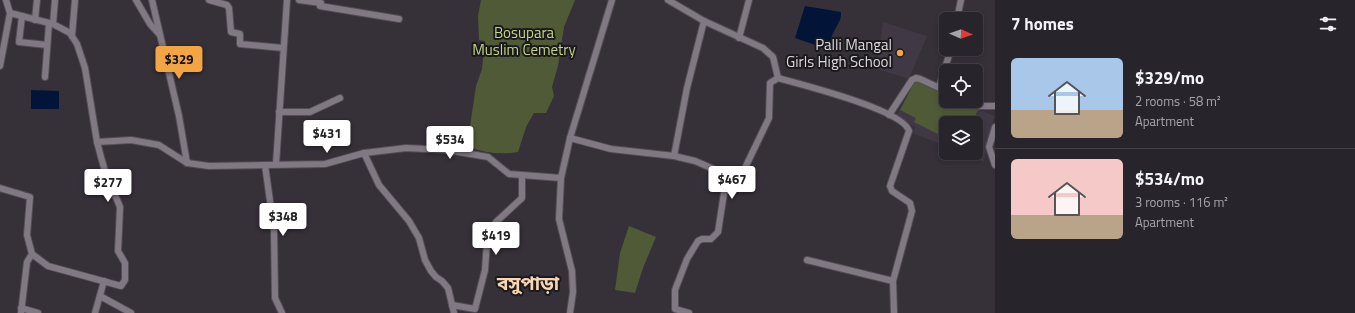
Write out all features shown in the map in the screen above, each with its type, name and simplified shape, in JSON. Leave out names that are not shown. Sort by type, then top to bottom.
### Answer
[{"type":"street","points":[[0,66],[3,36],[10,13],[6,0]]},
{"type":"street","points":[[35,20],[37,0]]},
{"type":"street","points":[[45,77],[47,45],[55,0]]},
{"type":"street","points":[[72,36],[75,0]]},
{"type":"street","points":[[136,0],[150,24],[160,36]]},
{"type":"street","points":[[152,0],[179,116],[187,163]]},
{"type":"street","points":[[209,0],[226,5],[229,8],[231,32],[240,34],[240,44],[283,48]]},
{"type":"street","points":[[276,164],[287,0]]},
{"type":"street","points":[[299,0],[321,3],[320,6],[399,19]]},
{"type":"street","points":[[570,313],[573,292],[572,271],[559,219],[561,178],[570,138],[612,0]]},
{"type":"street","points":[[668,0],[704,21],[763,48],[773,57],[778,78]]},
{"type":"street","points":[[739,38],[749,0]]},
{"type":"street","points":[[958,12],[961,0]]},
{"type":"street","points":[[0,188],[30,197],[27,235],[32,254],[48,266],[121,286],[125,280],[125,263],[118,252],[120,207],[105,171],[97,142],[85,68],[77,44],[70,33],[51,23],[10,13]]},
{"type":"street","points":[[22,16],[19,42],[47,45]]},
{"type":"street","points":[[674,156],[687,88],[704,21]]},
{"type":"street","points":[[689,313],[675,308],[675,290],[688,259],[698,241],[711,238],[718,232],[724,193],[744,170],[769,118],[770,83],[778,78],[842,95],[890,115],[905,123],[909,128],[890,186],[890,189],[910,203],[912,211],[893,281],[894,313]]},
{"type":"street","points":[[890,115],[912,80],[916,78],[920,79],[939,87]]},
{"type":"street","points":[[279,112],[310,112],[340,98]]},
{"type":"street","points":[[983,106],[995,106]]},
{"type":"street","points":[[995,127],[989,147],[995,165]]},
{"type":"street","points":[[570,138],[611,149],[674,156],[695,161],[736,181]]},
{"type":"street","points":[[97,142],[131,140],[159,145],[187,163],[209,166],[325,164],[364,153],[406,148],[447,150],[488,157],[509,174],[561,178]]},
{"type":"street","points":[[364,153],[380,185],[409,221],[419,238],[425,260],[431,271],[436,277],[442,280],[448,288],[454,313]]},
{"type":"street","points":[[265,165],[274,230],[275,298],[282,313]]},
{"type":"street","points":[[452,305],[475,309],[485,270],[487,241],[496,222],[522,198],[522,175]]},
{"type":"street","points":[[32,254],[27,262],[21,311],[38,313]]},
{"type":"street","points":[[807,260],[893,281]]},
{"type":"street","points":[[95,313],[104,281],[106,282]]},
{"type":"street","points":[[100,296],[131,313]]},
{"type":"shaded area","name":"Palli Mangal Girls High School","points":[[883,22],[927,36],[909,79],[877,69]]},
{"type":"shaded area","points":[[916,81],[939,96],[939,108],[976,108],[994,116],[984,162],[979,160],[983,160],[983,116],[939,116],[939,143],[912,133],[915,127],[896,116]]},
{"type":"green space","name":"Bosupara Muslim Cemetry","points":[[481,0],[575,0],[564,27],[558,66],[552,87],[554,96],[546,113],[534,113],[526,127],[518,152],[492,153],[467,146],[476,86],[482,69],[485,41],[479,40],[478,16]]},
{"type":"green space","points":[[916,79],[939,90],[939,108],[974,108],[978,110],[975,116],[939,116],[939,134],[914,122],[916,118],[900,110]]},
{"type":"green space","points":[[629,226],[656,237],[643,268],[635,293],[615,290],[620,253]]},
{"type":"water","points":[[805,6],[841,12],[840,20],[831,40],[831,47],[833,51],[795,38]]},
{"type":"water","points":[[31,90],[59,91],[59,109],[31,109]]},
{"type":"place","name":"Palli Mangal Girls High School","points":[[900,53]]},
{"type":"district","name":"বসুপাড়া","points":[[528,282]]}]
